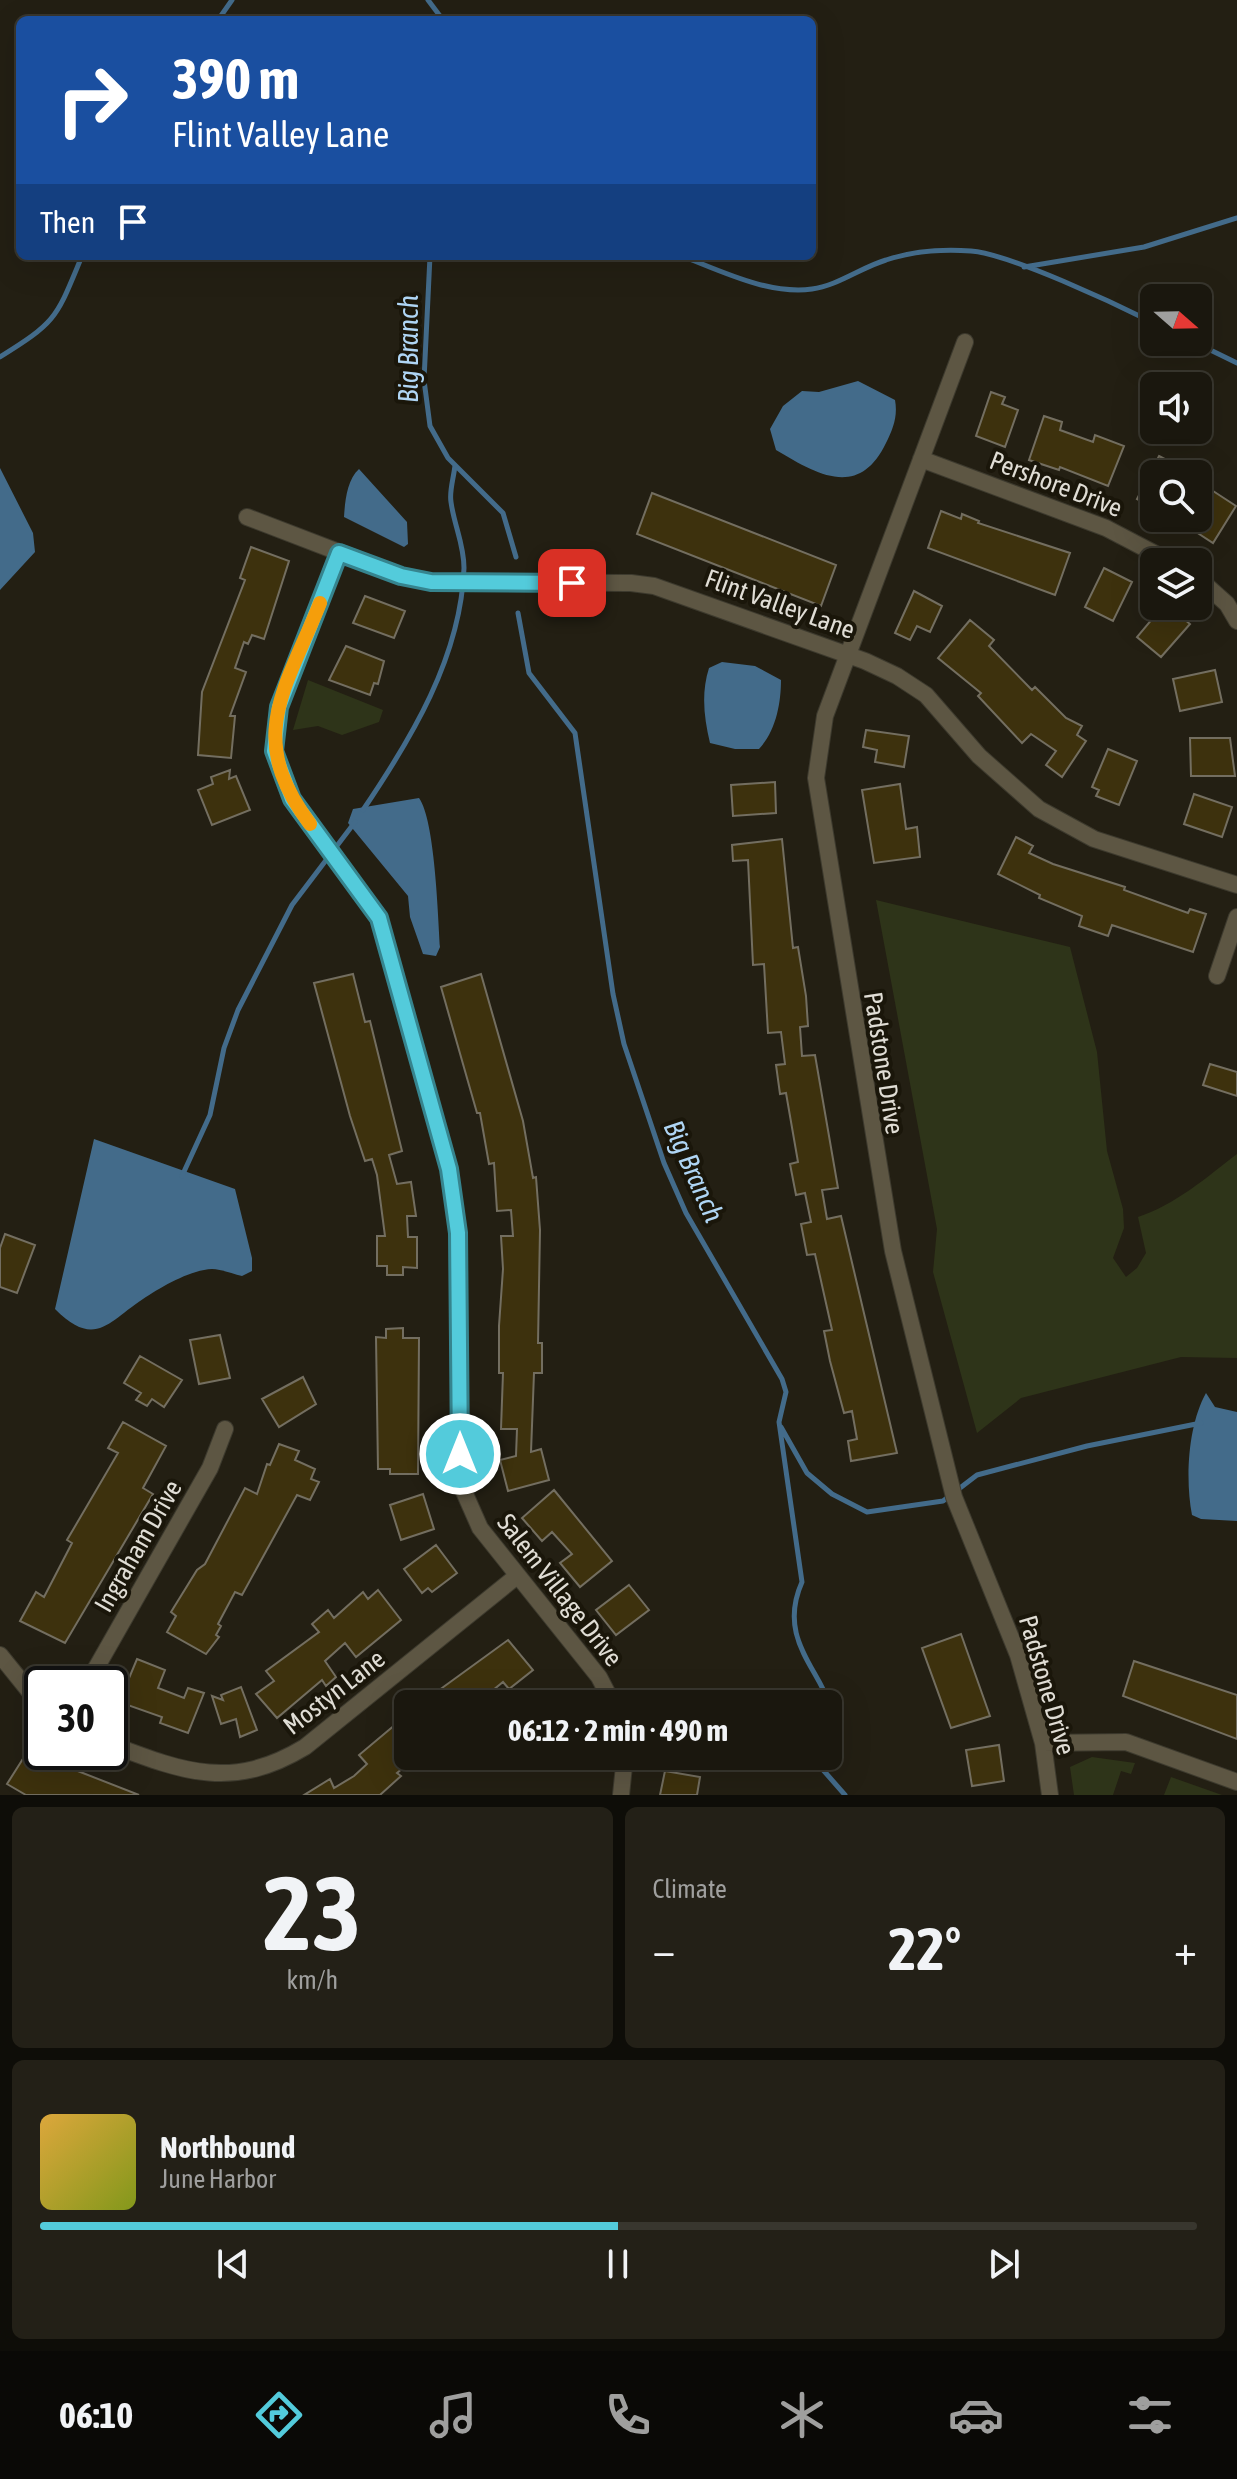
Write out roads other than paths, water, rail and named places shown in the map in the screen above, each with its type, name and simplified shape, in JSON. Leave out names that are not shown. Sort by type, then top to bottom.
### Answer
[{"type":"street","name":"Padstone Drive","points":[[965,342],[846,654],[820,737],[816,778],[866,1104],[893,1251],[954,1497],[1018,1655],[1043,1743],[1050,1795]]},
{"type":"street","name":"Pershore Drive","points":[[921,459],[1106,528],[1144,548]]},
{"type":"street","name":"Flint Valley Lane","points":[[247,517],[401,576],[431,582],[631,583],[654,586],[846,654],[897,676],[926,695],[1007,783],[1068,827],[1094,839],[1237,885]]},
{"type":"street","name":"Salem Village Drive","points":[[339,553],[279,707],[274,751],[292,799],[369,902],[385,934],[456,1207],[461,1485],[471,1515],[599,1677],[606,1690]]},
{"type":"street","points":[[1212,590],[1221,597],[1237,621]]},
{"type":"street","points":[[1217,976],[1237,917]]},
{"type":"street","name":"Ingraham Drive","points":[[97,1666],[210,1468],[225,1429]]},
{"type":"street","name":"Mostyn Lane","points":[[128,1751],[170,1767],[204,1774],[240,1774],[271,1765],[305,1747],[517,1576]]},
{"type":"street","points":[[0,1655],[24,1685]]},
{"type":"street","points":[[1043,1743],[1126,1742],[1237,1782]]},
{"type":"street","points":[[621,1795],[624,1770]]},
{"type":"water","points":[[858,381],[895,400],[896,406],[886,443],[863,471],[837,477],[822,474],[776,450],[770,429],[783,406],[802,391],[819,392]]},
{"type":"water","points":[[0,468],[33,533],[35,552],[0,590]]},
{"type":"water","points":[[359,469],[407,522],[408,544],[404,547],[344,517],[349,485]]},
{"type":"water","points":[[722,662],[755,666],[781,680],[776,716],[770,734],[759,749],[735,749],[710,743],[705,715],[705,687],[709,668]]},
{"type":"water","points":[[419,798],[429,826],[435,869],[440,947],[436,956],[423,954],[410,917],[408,896],[348,823],[353,809]]},
{"type":"water","points":[[94,1139],[235,1189],[252,1258],[252,1271],[242,1276],[212,1269],[185,1276],[150,1294],[101,1328],[81,1328],[69,1321],[55,1309]]},
{"type":"water","points":[[1206,1393],[1215,1407],[1237,1412],[1237,1521],[1201,1519],[1192,1515],[1190,1452],[1195,1420]]},
{"type":"waterway","points":[[221,16],[232,0]]},
{"type":"waterway","name":"Big Branch","points":[[428,0],[440,16]]},
{"type":"waterway","points":[[1024,267],[1144,247],[1237,218]]},
{"type":"waterway","points":[[693,260],[762,285],[796,290],[821,287],[877,263],[907,255],[971,251],[1036,270],[1140,316]]},
{"type":"waterway","points":[[0,357],[45,326],[60,306],[80,260]]},
{"type":"waterway","name":"Big Branch","points":[[430,260],[424,380],[430,426],[448,458],[503,513],[516,557]]},
{"type":"waterway","points":[[1212,351],[1237,363]]},
{"type":"waterway","points":[[363,810],[415,726],[454,633],[464,568],[452,510],[455,465]]},
{"type":"waterway","name":"Big Branch","points":[[518,613],[529,673],[575,733],[613,994],[624,1044],[664,1163],[686,1213],[782,1379],[786,1392],[779,1422],[802,1582],[795,1607],[795,1629],[801,1649],[823,1690]]},
{"type":"waterway","points":[[182,1176],[210,1115],[224,1048],[238,1010],[292,905],[355,822]]},
{"type":"waterway","points":[[781,1427],[807,1473],[832,1494],[867,1512],[943,1501],[977,1475],[1087,1446],[1201,1423]]},
{"type":"waterway","name":"Big Branch","points":[[823,1770],[845,1795]]}]
